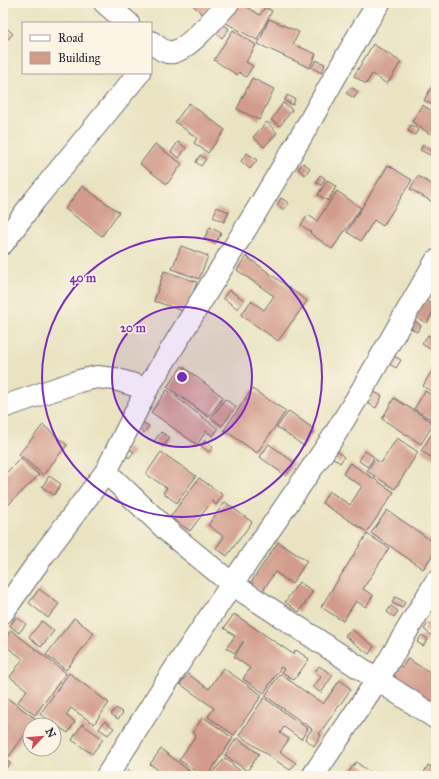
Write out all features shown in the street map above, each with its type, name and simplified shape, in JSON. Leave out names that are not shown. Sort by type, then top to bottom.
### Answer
[{"type":"street","points":[[105,3],[127,22]]},
{"type":"street","points":[[154,49],[165,52],[180,50],[196,37],[228,3]]},
{"type":"street","points":[[3,612],[44,554],[106,472],[147,388],[262,202],[379,3]]},
{"type":"street","points":[[3,243],[34,201],[137,74]]},
{"type":"street","points":[[107,776],[175,669],[332,439],[436,261]]},
{"type":"street","points":[[3,407],[78,381],[96,377],[115,379],[147,388]]},
{"type":"street","points":[[106,472],[172,535],[232,584],[436,718]]},
{"type":"street","points":[[313,776],[378,679],[436,582]]},
{"type":"building","points":[[191,3],[210,3],[213,6],[203,15]]},
{"type":"building","points":[[237,3],[250,3],[247,7],[260,15],[265,7],[272,11],[257,40],[226,23]]},
{"type":"building","points":[[269,19],[299,32],[293,44],[316,54],[310,68],[258,44]]},
{"type":"building","points":[[220,21],[229,29],[222,38],[213,30]]},
{"type":"building","points":[[3,24],[13,34],[3,44]]},
{"type":"building","points":[[233,30],[256,45],[246,62],[253,66],[246,77],[239,72],[237,75],[214,60]]},
{"type":"building","points":[[373,44],[401,62],[387,84],[372,74],[366,84],[354,76]]},
{"type":"building","points":[[316,60],[325,64],[322,73],[312,68]]},
{"type":"building","points":[[252,78],[274,89],[259,120],[237,109]]},
{"type":"building","points":[[434,83],[436,84],[436,107],[424,100]]},
{"type":"building","points":[[351,87],[358,92],[354,98],[346,93]]},
{"type":"building","points":[[287,95],[295,99],[293,105],[285,101]]},
{"type":"building","points":[[189,103],[225,130],[208,153],[194,143],[197,138],[175,122]]},
{"type":"building","points":[[283,103],[292,110],[280,126],[271,120]]},
{"type":"building","points":[[422,105],[436,113],[436,124],[430,134],[412,122]]},
{"type":"building","points":[[267,122],[277,133],[264,147],[253,137]]},
{"type":"building","points":[[411,125],[418,129],[415,135],[408,131]]},
{"type":"building","points":[[178,142],[186,148],[179,158],[171,152]]},
{"type":"building","points":[[155,144],[182,164],[167,184],[140,164]]},
{"type":"building","points":[[423,145],[432,151],[430,155],[420,150]]},
{"type":"building","points":[[247,153],[257,160],[250,169],[241,161]]},
{"type":"building","points":[[200,155],[206,159],[201,166],[196,162]]},
{"type":"building","points":[[303,163],[310,168],[305,175],[298,169]]},
{"type":"building","points":[[388,165],[412,180],[383,226],[374,220],[361,241],[347,232]]},
{"type":"building","points":[[320,175],[325,178],[321,185],[316,182]]},
{"type":"building","points":[[418,176],[436,187],[436,204],[410,189]]},
{"type":"building","points":[[327,180],[336,187],[328,201],[318,195]]},
{"type":"building","points":[[82,186],[119,212],[102,236],[65,209]]},
{"type":"building","points":[[337,191],[361,208],[332,249],[301,225],[308,215],[317,221]]},
{"type":"building","points":[[281,198],[289,203],[284,210],[277,205]]},
{"type":"building","points":[[217,207],[229,212],[224,222],[213,217]]},
{"type":"building","points":[[210,227],[221,233],[215,244],[204,239]]},
{"type":"building","points":[[181,246],[208,256],[199,279],[172,269]]},
{"type":"building","points":[[246,256],[307,301],[278,341],[241,315],[251,301],[264,310],[274,296],[237,270]]},
{"type":"building","points":[[164,271],[197,282],[186,312],[154,301]]},
{"type":"building","points":[[229,290],[244,300],[238,309],[223,298]]},
{"type":"building","points":[[424,300],[436,306],[427,323],[415,317]]},
{"type":"building","points":[[414,320],[421,326],[417,332],[409,327]]},
{"type":"building","points":[[428,335],[436,340],[436,353],[422,344]]},
{"type":"building","points":[[392,355],[401,360],[396,368],[388,363]]},
{"type":"building","points":[[436,363],[436,394],[423,386]]},
{"type":"building","points":[[182,366],[223,397],[209,417],[167,387]]},
{"type":"building","points":[[252,389],[286,411],[257,453],[224,430]]},
{"type":"building","points":[[167,390],[218,429],[213,436],[206,431],[197,445],[151,412]]},
{"type":"building","points":[[370,390],[382,396],[376,408],[364,401]]},
{"type":"building","points":[[425,391],[436,398],[436,422],[414,409]]},
{"type":"building","points":[[394,398],[434,423],[421,444],[382,419]]},
{"type":"building","points":[[225,399],[236,407],[222,426],[211,418]]},
{"type":"building","points":[[289,411],[315,430],[304,446],[277,427]]},
{"type":"building","points":[[142,422],[149,426],[144,433],[138,428]]},
{"type":"building","points":[[43,425],[67,445],[43,475],[19,454]]},
{"type":"building","points":[[436,427],[436,460],[421,451]]},
{"type":"building","points":[[161,432],[170,438],[163,447],[154,441]]},
{"type":"building","points":[[397,438],[418,452],[395,489],[367,471],[375,459],[381,463]]},
{"type":"building","points":[[205,440],[213,447],[209,452],[201,446]]},
{"type":"building","points":[[269,444],[295,463],[286,476],[260,457]]},
{"type":"building","points":[[128,448],[134,452],[129,458],[124,454]]},
{"type":"building","points":[[337,451],[344,457],[340,463],[332,457]]},
{"type":"building","points":[[365,451],[374,457],[368,467],[359,461]]},
{"type":"building","points":[[161,452],[196,476],[177,503],[163,493],[167,488],[146,474]]},
{"type":"building","points":[[21,458],[39,475],[5,508],[3,506],[3,476]]},
{"type":"building","points":[[350,463],[394,492],[367,532],[322,503],[329,491],[350,505],[362,486],[343,474]]},
{"type":"building","points":[[49,476],[61,484],[54,495],[42,487]]},
{"type":"building","points":[[199,478],[223,495],[216,505],[212,501],[190,531],[170,517]]},
{"type":"building","points":[[225,502],[252,522],[227,556],[216,548],[224,537],[208,525]]},
{"type":"building","points":[[387,510],[436,544],[436,550],[423,569],[371,533]]},
{"type":"building","points":[[367,534],[389,548],[363,589],[373,595],[366,607],[356,601],[343,621],[321,607]]},
{"type":"building","points":[[278,542],[307,561],[292,584],[275,572],[262,592],[250,584]]},
{"type":"building","points":[[299,582],[313,591],[299,612],[285,602]]},
{"type":"building","points":[[39,589],[59,604],[48,618],[29,603]]},
{"type":"building","points":[[395,597],[405,602],[402,608],[392,603]]},
{"type":"building","points":[[391,606],[398,611],[394,617],[387,612]]},
{"type":"building","points":[[234,614],[293,654],[296,650],[309,659],[294,680],[282,672],[284,669],[281,667],[264,693],[243,679],[250,668],[234,657],[244,642],[243,641],[235,653],[226,648],[235,636],[224,628]]},
{"type":"building","points":[[16,617],[26,624],[19,633],[10,626]]},
{"type":"building","points":[[74,618],[94,633],[66,670],[46,655]]},
{"type":"building","points":[[42,621],[54,631],[41,647],[29,637]]},
{"type":"building","points":[[428,623],[436,628],[431,635],[424,629]]},
{"type":"building","points":[[351,629],[374,646],[369,654],[345,636]]},
{"type":"building","points":[[11,630],[66,673],[35,715],[18,702],[27,690],[10,677],[23,659],[3,644],[3,641]]},
{"type":"building","points":[[422,635],[428,639],[423,646],[417,642]]},
{"type":"building","points":[[408,659],[436,676],[436,705],[395,680],[396,677],[392,675],[398,665],[402,667]]},
{"type":"building","points":[[319,666],[333,675],[321,693],[313,687],[321,677],[315,672]]},
{"type":"building","points":[[223,668],[262,695],[234,735],[208,717],[214,708],[180,684],[188,674],[209,689]]},
{"type":"building","points":[[69,673],[109,703],[94,724],[71,708],[66,715],[75,722],[68,733],[62,729],[62,717],[44,717],[40,714]]},
{"type":"building","points":[[280,674],[323,704],[340,680],[351,689],[319,734],[321,735],[314,746],[305,739],[312,729],[265,696]]},
{"type":"building","points":[[3,695],[33,717],[22,717],[22,738],[8,758],[3,754],[3,713],[6,709],[3,707]]},
{"type":"building","points":[[264,698],[308,729],[301,739],[284,727],[280,733],[289,739],[280,752],[296,763],[290,770],[239,735]]},
{"type":"building","points":[[116,708],[123,713],[118,719],[111,714]]},
{"type":"building","points":[[203,717],[233,738],[207,776],[203,776],[179,760],[196,735],[192,733]]},
{"type":"building","points":[[105,721],[114,728],[108,735],[99,729]]},
{"type":"building","points":[[82,724],[103,739],[92,754],[72,740]]},
{"type":"building","points":[[237,738],[259,754],[247,771],[225,755]]},
{"type":"building","points":[[161,749],[196,776],[166,776],[150,764]]},
{"type":"building","points":[[3,758],[10,763],[3,772]]},
{"type":"building","points":[[225,758],[246,776],[214,776],[211,774]]},
{"type":"building","points":[[356,762],[375,776],[352,776],[348,773]]},
{"type":"building","points":[[428,765],[436,770],[436,776],[422,776]]},
{"type":"building","points":[[129,770],[136,776],[124,776]]}]
